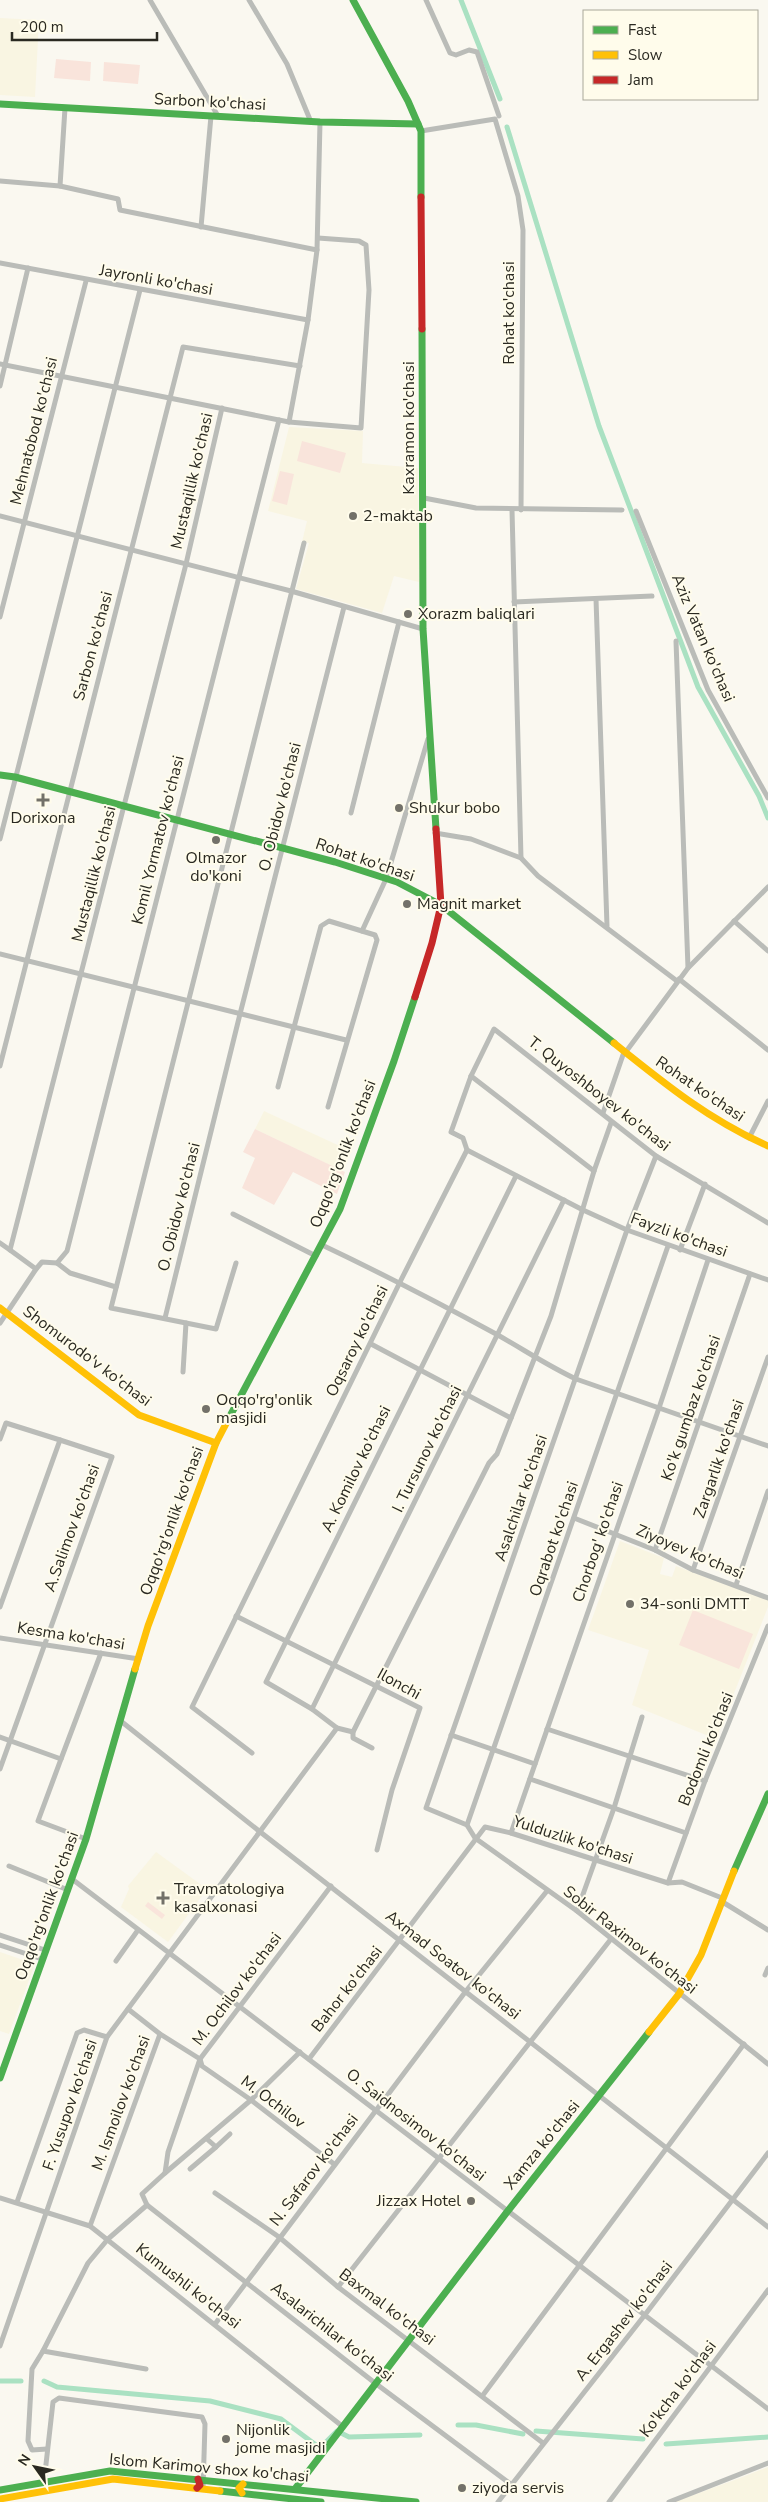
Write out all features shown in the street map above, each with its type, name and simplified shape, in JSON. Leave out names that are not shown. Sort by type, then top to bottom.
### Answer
[{"type":"street","points":[[150,0],[214,116],[200,227]]},
{"type":"street","points":[[250,0],[286,64],[311,122]]},
{"type":"street","points":[[354,0],[420,127],[497,118]]},
{"type":"street","name":"Rohat ko'chasi","points":[[426,0],[450,52],[456,55],[469,50],[477,52],[518,196],[523,230],[521,510]]},
{"type":"street","name":"Sarbon ko'chasi","points":[[0,104],[420,127]]},
{"type":"street","points":[[60,186],[65,108]]},
{"type":"street","points":[[289,422],[308,320],[317,250],[320,122]]},
{"type":"street","name":"Kaxramon ko'chasi","points":[[420,127],[424,629],[434,833],[441,905]]},
{"type":"street","points":[[0,181],[60,186],[118,199],[120,210],[317,250]]},
{"type":"street","points":[[3,365],[62,375],[289,422],[361,428],[369,290],[366,245],[359,241],[318,238]]},
{"type":"street","name":"Jayronli ko'chasi","points":[[0,263],[86,281],[308,320]]},
{"type":"street","points":[[0,386],[3,365],[28,268]]},
{"type":"street","name":"Mehnatobod ko'chasi","points":[[0,617],[86,281]]},
{"type":"street","points":[[0,839],[140,290]]},
{"type":"street","name":"Sarbon ko'chasi","points":[[0,1066],[132,550],[169,397],[184,347],[300,366]]},
{"type":"street","name":"Mustaqillik ko'chasi","points":[[10,1250],[186,564],[222,408]]},
{"type":"street","name":"Komil Yormatov ko'chasi","points":[[57,1263],[67,1251],[175,821],[280,420]]},
{"type":"street","points":[[424,498],[476,508],[512,510],[622,510]]},
{"type":"street","points":[[512,510],[521,858]]},
{"type":"street","name":"Aziz Vatan ko'chasi","points":[[636,511],[708,690],[768,798]]},
{"type":"street","points":[[0,516],[291,591],[424,629]]},
{"type":"street","points":[[236,1263],[216,1329],[111,1308],[304,543]]},
{"type":"street","points":[[514,602],[652,596]]},
{"type":"street","points":[[596,599],[607,926]]},
{"type":"street","name":"O. Obidov ko'chasi","points":[[165,1318],[282,847],[344,607]]},
{"type":"street","points":[[351,813],[398,622]]},
{"type":"street","points":[[676,641],[688,968]]},
{"type":"street","points":[[362,931],[386,879],[429,737]]},
{"type":"street","name":"Rohat ko'chasi","points":[[0,775],[15,777],[175,821],[282,847],[397,882],[441,905],[681,1097],[732,1130],[768,1146]]},
{"type":"street","points":[[434,833],[471,839],[521,858],[538,876],[767,1048]]},
{"type":"street","points":[[603,1113],[624,1053],[688,968],[768,887]]},
{"type":"street","name":"Oqqo'rg'onlik ko'chasi","points":[[0,2078],[86,1840],[122,1722],[148,1626],[216,1443],[340,1209],[394,1061],[432,943],[441,905]]},
{"type":"street","points":[[278,1087],[321,926],[329,921],[375,935],[377,940],[346,1040],[328,1107]]},
{"type":"street","points":[[734,921],[768,951]]},
{"type":"street","points":[[0,954],[346,1040]]},
{"type":"street","name":"T. Quyoshboyev ko'chasi","points":[[471,1076],[494,1029],[603,1113],[611,1123],[656,1156],[705,1184],[747,1213],[768,1223]]},
{"type":"street","points":[[467,1150],[463,1138],[451,1132],[471,1076],[594,1171]]},
{"type":"street","points":[[749,1138],[768,1101]]},
{"type":"street","points":[[372,1748],[353,1738],[353,1732],[489,1463],[497,1454],[551,1316],[594,1171],[611,1123]]},
{"type":"street","name":"Fayzli ko'chasi","points":[[467,1150],[583,1210],[627,1230],[768,1280]]},
{"type":"street","name":"Oqsaroy ko'chasi","points":[[252,1753],[192,1707],[400,1282],[467,1150]]},
{"type":"street","name":"Asalchilar ko'chasi","points":[[467,1825],[426,1808],[627,1230],[656,1156]]},
{"type":"street","name":"A. Komilov ko'chasi","points":[[353,1732],[337,1728],[312,1709],[266,1682],[516,1176]]},
{"type":"street","points":[[680,1250],[705,1184]]},
{"type":"street","name":"I. Tursunov ko'chasi","points":[[312,1709],[564,1200]]},
{"type":"street","points":[[233,1214],[316,1256]]},
{"type":"street","points":[[0,1243],[36,1269]]},
{"type":"street","points":[[322,1244],[400,1282],[576,1379],[768,1446]]},
{"type":"street","name":"Oqrabot ko'chasi","points":[[467,1825],[668,1246]]},
{"type":"street","name":"Chorbog' ko'chasi","points":[[511,1832],[659,1408],[708,1260]]},
{"type":"street","points":[[0,1323],[42,1262],[57,1263],[70,1273],[116,1287]]},
{"type":"street","name":"Ko'k gumbaz ko'chasi","points":[[656,1550],[750,1274]]},
{"type":"street","name":"Shomurodo'v ko'chasi","points":[[0,1308],[139,1415],[216,1443]]},
{"type":"street","points":[[183,1372],[186,1322]]},
{"type":"street","points":[[371,1344],[511,1418]]},
{"type":"street","name":"Zargarlik ko'chasi","points":[[693,1570],[768,1357]]},
{"type":"street","points":[[0,1439],[3,1422],[60,1440],[0,1607]]},
{"type":"street","name":"A.Salimov ko'chasi","points":[[0,1770],[112,1458],[60,1440]]},
{"type":"street","points":[[736,1585],[768,1491]]},
{"type":"street","name":"Ziyoyev ko'chasi","points":[[574,1518],[656,1550],[693,1570],[768,1598]]},
{"type":"street","name":"Ilonchi","points":[[236,1616],[420,1708],[392,1790],[377,1850]]},
{"type":"street","name":"Bodomli ko'chasi","points":[[668,1883],[705,1781],[765,1643],[768,1626]]},
{"type":"street","name":"Kesma ko'chasi","points":[[0,1638],[44,1643],[139,1659]]},
{"type":"street","points":[[86,1840],[38,1821],[101,1653]]},
{"type":"street","points":[[577,1911],[614,1808],[642,1717]]},
{"type":"street","name":"Axmad Soatov ko'chasi","points":[[122,1722],[768,2227]]},
{"type":"street","name":"F. Yusupov ko'chasi","points":[[0,2346],[107,2037],[337,1728]]},
{"type":"street","points":[[547,1729],[705,1781]]},
{"type":"street","points":[[451,1735],[535,1764]]},
{"type":"street","points":[[0,1737],[61,1759]]},
{"type":"street","points":[[530,1779],[686,1833]]},
{"type":"street","name":"Xamza ko'chasi","points":[[295,2489],[408,2339],[679,1994],[701,1955],[721,1900],[768,1794]]},
{"type":"street","points":[[467,1825],[475,1838]]},
{"type":"street","name":"Yulduzlik ko'chasi","points":[[475,1838],[485,1827],[511,1832],[595,1861],[668,1883],[682,1882],[721,1900],[768,1930]]},
{"type":"street","name":"Sobir Raximov ko'chasi","points":[[475,1838],[577,1911],[768,2064]]},
{"type":"street","name":"Bahor ko'chasi","points":[[309,2058],[400,1940],[475,1838]]},
{"type":"street","points":[[9,1866],[68,1890]]},
{"type":"street","name":"O. Saidnosimov ko'chasi","points":[[72,1879],[376,2109],[507,2212],[768,2408]]},
{"type":"street","name":"M. Ochilov ko'chasi","points":[[165,2173],[168,2152],[200,2059],[331,1886]]},
{"type":"street","name":"N. Safarov ko'chasi","points":[[215,2324],[466,1991],[547,1891]]},
{"type":"street","points":[[116,1961],[138,1930]]},
{"type":"street","points":[[0,1935],[45,1950]]},
{"type":"street","points":[[338,2286],[439,2160],[610,1939]]},
{"type":"street","points":[[0,1945],[42,1959]]},
{"type":"street","points":[[765,1975],[768,1968]]},
{"type":"street","points":[[128,2010],[160,2034]]},
{"type":"street","points":[[17,2202],[77,2033],[84,2030],[107,2037]]},
{"type":"street","name":"M. Ismoilov ko'chasi","points":[[90,2226],[160,2034],[200,2059]]},
{"type":"street","points":[[483,2395],[668,2149],[744,2044]]},
{"type":"street","points":[[165,2173],[251,2100],[300,2052]]},
{"type":"street","name":"M. Ochilov","points":[[200,2059],[202,2066],[251,2100],[334,2164]]},
{"type":"street","points":[[190,2170],[230,2134]]},
{"type":"street","points":[[207,2139],[216,2147]]},
{"type":"street","name":"A. Ergashev ko'chasi","points":[[498,2502],[644,2316],[768,2153]]},
{"type":"street","name":"Asalarichilar ko'chasi","points":[[165,2173],[142,2194],[147,2205],[375,2383],[512,2485]]},
{"type":"street","name":"Baxmal ko'chasi","points":[[215,2193],[279,2237],[338,2286],[483,2395],[543,2443]]},
{"type":"street","name":"Kumushli ko'chasi","points":[[0,2198],[47,2211],[90,2226],[215,2324],[340,2430]]},
{"type":"street","points":[[46,2449],[32,2450],[28,2441],[32,2369],[88,2263],[108,2239],[147,2205]]},
{"type":"street","name":"Ko'kcha ko'chasi","points":[[609,2502],[768,2290]]},
{"type":"street","points":[[43,2351],[146,2369]]},
{"type":"street","points":[[44,2482],[46,2449],[53,2402],[57,2398],[200,2416],[205,2421],[200,2489]]},
{"type":"street","points":[[669,2502],[768,2463]]},
{"type":"street","name":"Islom Karimov shox ko'chasi","points":[[0,2490],[110,2470],[416,2502]]},
{"type":"street","name":"Islom Karimov shox ko'chasi","points":[[0,2500],[113,2479],[242,2493],[276,2499],[321,2502]]},
{"type":"street","points":[[242,2493],[239,2488],[243,2484]]},
{"type":"shaded area","points":[[0,18],[39,20],[35,97],[0,95]]},
{"type":"shaded area","points":[[56,59],[91,62],[90,81],[54,78]]},
{"type":"shaded area","points":[[104,62],[140,65],[138,84],[103,81]]},
{"type":"shaded area","name":"2-maktab","points":[[289,427],[363,431],[362,463],[418,468],[419,582],[394,576],[382,613],[296,589],[309,543],[302,542],[307,521],[268,511]]},
{"type":"shaded area","points":[[302,441],[346,453],[340,473],[297,461]]},
{"type":"shaded area","points":[[280,471],[294,474],[287,505],[272,501]]},
{"type":"shaded area","points":[[264,1111],[342,1147],[334,1167],[255,1129]]},
{"type":"shaded area","points":[[255,1129],[345,1172],[337,1194],[293,1172],[274,1205],[242,1188],[255,1158],[243,1152]]},
{"type":"shaded area","points":[[620,1541],[664,1558],[660,1574],[672,1577],[676,1566],[768,1600],[768,1607],[716,1739],[632,1705],[649,1650],[588,1630]]},
{"type":"shaded area","points":[[693,1610],[753,1634],[739,1669],[679,1645]]},
{"type":"shaded area","name":"Travmatologiya kasalxonasi","points":[[156,1852],[207,1889],[168,1942],[121,1907],[129,1889],[128,1886]]},
{"type":"shaded area","points":[[148,1902],[165,1915],[162,1919],[145,1906]]},
{"type":"shaded area","points":[[0,1952],[35,1964],[9,2034],[0,2031]]},
{"type":"shaded area","points":[[768,2467],[768,2502],[674,2502],[740,2478]]},
{"type":"waterway","points":[[461,0],[500,99]]},
{"type":"waterway","points":[[507,127],[599,426],[698,687],[759,796],[768,818]]},
{"type":"waterway","points":[[0,2381],[21,2381]]},
{"type":"waterway","points":[[44,2381],[57,2387],[210,2401],[281,2419],[320,2448],[337,2431],[349,2437],[420,2435]]},
{"type":"waterway","points":[[458,2425],[476,2425],[523,2434]]},
{"type":"waterway","points":[[536,2431],[643,2439]]},
{"type":"waterway","points":[[666,2444],[768,2437]]},
{"type":"traffic: fast","points":[[353,0],[408,101],[421,131],[421,197]]},
{"type":"traffic: fast","points":[[0,104],[320,122],[418,124]]},
{"type":"traffic: fast","points":[[422,329],[423,629],[436,829]]},
{"type":"traffic: fast","points":[[0,775],[15,777],[335,862],[397,882],[441,905],[614,1043]]},
{"type":"traffic: fast","points":[[229,1418],[340,1209],[394,1061],[415,997]]},
{"type":"traffic: fast","points":[[0,2078],[86,1839],[135,1669]]},
{"type":"traffic: fast","points":[[734,1871],[768,1794]]},
{"type":"traffic: fast","points":[[295,2489],[507,2212],[649,2032]]},
{"type":"traffic: fast","points":[[0,2490],[110,2471],[416,2502]]},
{"type":"traffic: fast","points":[[220,2491],[321,2502]]},
{"type":"traffic: slow","points":[[614,1043],[688,1100],[746,1136],[768,1146]]},
{"type":"traffic: slow","points":[[0,1308],[139,1415],[216,1443]]},
{"type":"traffic: slow","points":[[135,1669],[148,1626],[216,1443],[229,1418]]},
{"type":"traffic: slow","points":[[649,2032],[679,1994],[701,1955],[734,1871]]},
{"type":"traffic: slow","points":[[0,2499],[113,2479],[220,2491]]},
{"type":"traffic: slow","points":[[242,2493],[239,2488],[243,2484]]},
{"type":"traffic: jam","points":[[421,197],[422,329]]},
{"type":"traffic: jam","points":[[415,997],[432,943],[441,905],[436,829]]},
{"type":"traffic: jam","points":[[197,2488],[200,2485],[198,2479]]},
{"type":"place","name":"2-maktab","points":[[353,516]]},
{"type":"place","name":"Xorazm baliqlari","points":[[408,614]]},
{"type":"place","name":"Dorixona","points":[[43,800]]},
{"type":"place","name":"Shukur bobo","points":[[399,808]]},
{"type":"place","name":"Olmazor do'koni","points":[[216,840]]},
{"type":"place","name":"Magnit market","points":[[407,904]]},
{"type":"place","name":"Oqqo'rg'onlik masjidi","points":[[206,1409]]},
{"type":"place","name":"34-sonli DMTT","points":[[630,1604]]},
{"type":"place","name":"Travmatologiya kasalxonasi","points":[[163,1898]]},
{"type":"place","name":"Jizzax Hotel","points":[[471,2201]]},
{"type":"place","name":"Nijonlik jome masjidi","points":[[226,2439]]},
{"type":"place","name":"ziyoda servis","points":[[462,2488]]}]
